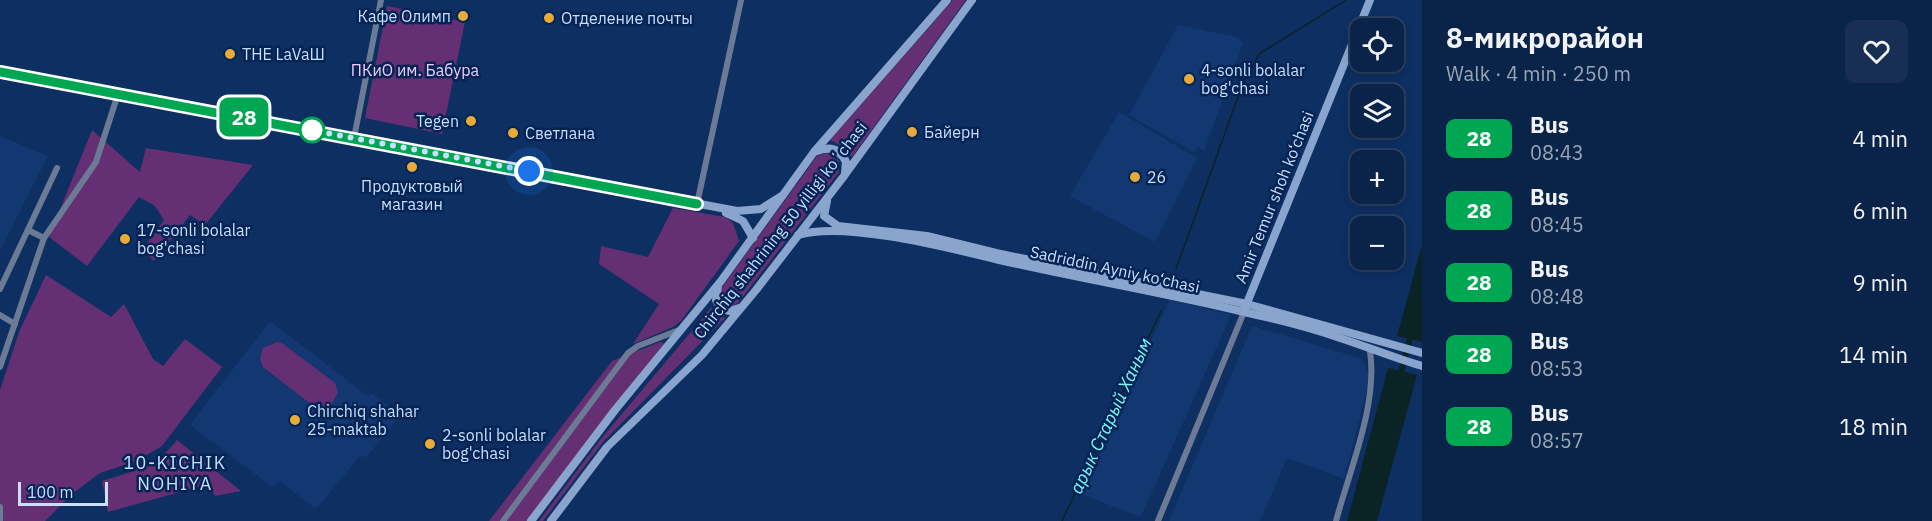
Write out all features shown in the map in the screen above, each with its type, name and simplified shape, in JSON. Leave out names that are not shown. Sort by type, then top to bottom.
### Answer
[{"type":"main road","name":"Chirchiq shahrining 50 yilligi koʻchasi","points":[[531,521],[615,410],[722,281],[814,152],[947,0]]},
{"type":"main road","name":"Chirchiq shahrining 50 yilligi koʻchasi","points":[[551,521],[607,447],[702,355],[747,301],[844,176],[972,0]]},
{"type":"main road","name":"Amir Temur shoh ko‘chasi","points":[[1246,308],[1370,0]]},
{"type":"main road","points":[[0,72],[697,204],[751,212],[771,205],[783,195]]},
{"type":"main road","points":[[814,152],[826,148],[838,151],[846,162],[844,176]]},
{"type":"main road","name":"Sadriddin Ayniy ko‘chasi","points":[[831,192],[823,215],[826,220],[838,226],[938,238],[1246,308],[1422,353]]},
{"type":"main road","points":[[697,204],[737,217],[748,226],[753,238]]},
{"type":"main road","name":"Sadriddin Ayniy ko‘chasi","points":[[796,236],[811,231],[839,231],[937,244],[1246,308],[1340,338],[1382,355],[1421,365]]},
{"type":"main road","points":[[722,281],[716,297],[721,309],[733,311],[747,301]]},
{"type":"street","points":[[354,138],[381,0]]},
{"type":"street","points":[[697,204],[741,0]]},
{"type":"street","points":[[0,367],[44,238],[96,162],[118,94]]},
{"type":"street","points":[[0,289],[57,168]]},
{"type":"street","points":[[28,230],[44,238]]},
{"type":"street","points":[[0,307],[0,314],[15,324]]},
{"type":"street","name":"Amir Temur shoh ko‘chasi","points":[[1158,521],[1246,308]]},
{"type":"street","points":[[502,521],[627,353],[638,346],[682,329]]},
{"type":"street","points":[[1336,521],[1368,406],[1373,381],[1371,351]]},
{"type":"street","points":[[0,507],[0,520]]},
{"type":"shaded area","name":"4-sonli bolalar bog'chasi","points":[[1178,25],[1237,37],[1243,43],[1204,151],[1198,147],[1194,152],[1129,115]]},
{"type":"shaded area","name":"26","points":[[1119,112],[1197,158],[1155,242],[1070,196]]},
{"type":"shaded area","points":[[0,136],[48,156],[0,251]]},
{"type":"shaded area","points":[[1422,245],[1422,342],[1397,336]]},
{"type":"shaded area","points":[[1170,299],[1231,315],[1141,517],[1081,494]]},
{"type":"shaded area","name":"Chirchiq shahar 25-maktab","points":[[270,321],[369,397],[372,393],[400,415],[366,458],[361,455],[316,509],[279,481],[274,488],[190,425]]},
{"type":"shaded area","points":[[1252,326],[1363,359],[1370,379],[1344,479],[1287,458],[1260,521],[1169,521]]},
{"type":"shaded area","points":[[1388,368],[1417,375],[1377,521],[1347,521]]},
{"type":"green space","points":[[953,0],[966,0],[852,157],[842,146],[830,140]]},
{"type":"green space","name":"ПКиО им. Бабура","points":[[387,6],[465,22],[442,134],[365,118]]},
{"type":"green space","points":[[92,130],[140,172],[146,148],[253,165],[205,225],[190,215],[154,261],[142,250],[164,220],[155,206],[139,197],[87,266],[49,237]]},
{"type":"green space","points":[[827,153],[839,161],[839,172],[738,303],[731,307],[723,304],[719,298],[720,290],[817,156]]},
{"type":"green space","points":[[673,208],[725,217],[733,223],[739,241],[681,321],[673,327],[633,344],[659,304],[599,264],[601,246],[648,257]]},
{"type":"green space","points":[[46,275],[111,317],[124,304],[153,359],[163,366],[185,339],[222,367],[162,446],[136,461],[100,473],[72,494],[45,521],[3,521],[0,508],[0,390],[19,332]]},
{"type":"green space","points":[[711,308],[725,318],[603,442],[543,521],[539,521],[600,440]]},
{"type":"green space","points":[[277,342],[282,343],[335,383],[338,393],[330,406],[316,408],[263,367],[260,358],[263,348]]},
{"type":"green space","points":[[660,342],[666,344],[529,521],[489,521],[612,361]]},
{"type":"green space","points":[[177,440],[241,491],[215,496],[209,484],[108,512],[102,481],[153,462],[170,449]]},
{"type":"waterway","name":"арык Старый Ханым","points":[[1176,269],[1242,86],[1259,54],[1346,0]]},
{"type":"waterway","name":"арык Старый Ханым","points":[[1062,521],[1161,311]]},
{"type":"waterway","points":[[1399,379],[1411,334]]},
{"type":"bus line","name":"28","points":[[0,72],[448,155],[697,204]]},
{"type":"place","name":"Кафе Олимп","points":[[463,16]]},
{"type":"place","name":"Отделение почты","points":[[549,18]]},
{"type":"place","name":"THE LaVaШ","points":[[230,54]]},
{"type":"place","name":"4-sonli bolalar bog'chasi","points":[[1189,79]]},
{"type":"place","name":"Tegen","points":[[471,121]]},
{"type":"place","name":"Байерн","points":[[912,132]]},
{"type":"place","name":"Светлана","points":[[513,133]]},
{"type":"place","name":"Продуктовый магазин","points":[[412,167]]},
{"type":"place","name":"26","points":[[1135,177]]},
{"type":"place","name":"17-sonli bolalar bog'chasi","points":[[125,239]]},
{"type":"place","name":"Chirchiq shahar 25-maktab","points":[[295,420]]},
{"type":"place","name":"2-sonli bolalar bog'chasi","points":[[430,444]]},
{"type":"district","name":"10-KICHIK NOHIYA","points":[[175,473]]},
{"type":"route","points":[[312,130],[310,130],[529,171]]}]
